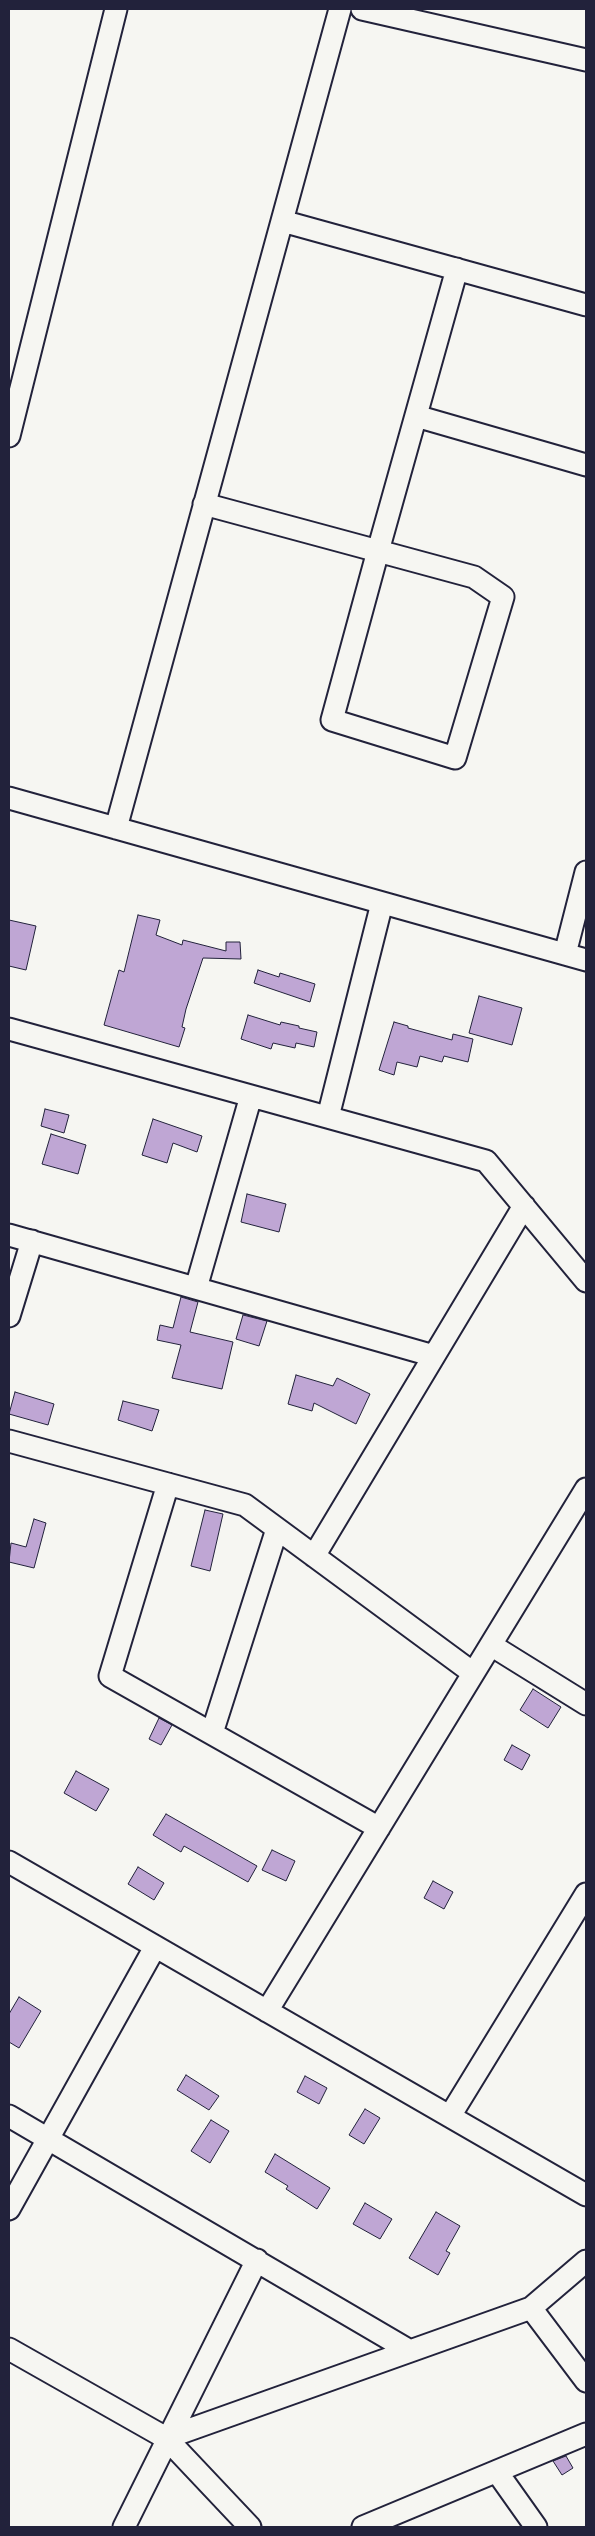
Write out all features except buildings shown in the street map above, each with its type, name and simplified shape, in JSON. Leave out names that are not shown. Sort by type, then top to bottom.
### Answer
[{"type":"street","points":[[9,436],[116,9]]},
{"type":"street","points":[[116,828],[340,9]]},
{"type":"street","points":[[362,9],[586,60]]},
{"type":"street","points":[[282,220],[586,305]]},
{"type":"street","points":[[204,504],[378,551],[474,577],[503,597],[455,758],[332,720],[378,551],[457,269]]},
{"type":"street","points":[[416,416],[586,465]]},
{"type":"street","points":[[9,798],[586,960]]},
{"type":"street","points":[[565,954],[586,872]]},
{"type":"street","points":[[328,1117],[382,902]]},
{"type":"street","points":[[9,1029],[486,1161],[586,1281]]},
{"type":"street","points":[[196,1288],[251,1096]]},
{"type":"street","points":[[314,1556],[524,1206]]},
{"type":"street","points":[[9,1234],[434,1356]]},
{"type":"street","points":[[9,1316],[32,1241]]},
{"type":"street","points":[[9,1441],[245,1505],[473,1673]]},
{"type":"street","points":[[168,1484],[110,1676],[379,1828]]},
{"type":"street","points":[[267,2011],[586,1489]]},
{"type":"street","points":[[212,1733],[277,1528]]},
{"type":"street","points":[[491,1645],[586,1704]]},
{"type":"street","points":[[9,1862],[586,2195]]},
{"type":"street","points":[[450,2116],[586,1894]]},
{"type":"street","points":[[9,2209],[155,1947]]},
{"type":"street","points":[[9,2116],[410,2351]]},
{"type":"street","points":[[124,2527],[166,2438],[257,2260]]},
{"type":"street","points":[[166,2438],[531,2308],[586,2261]]},
{"type":"street","points":[[531,2308],[586,2381]]},
{"type":"street","points":[[9,2349],[166,2438],[250,2527]]},
{"type":"street","points":[[363,2527],[586,2434]]},
{"type":"street","points":[[497,2472],[536,2527]]}]
